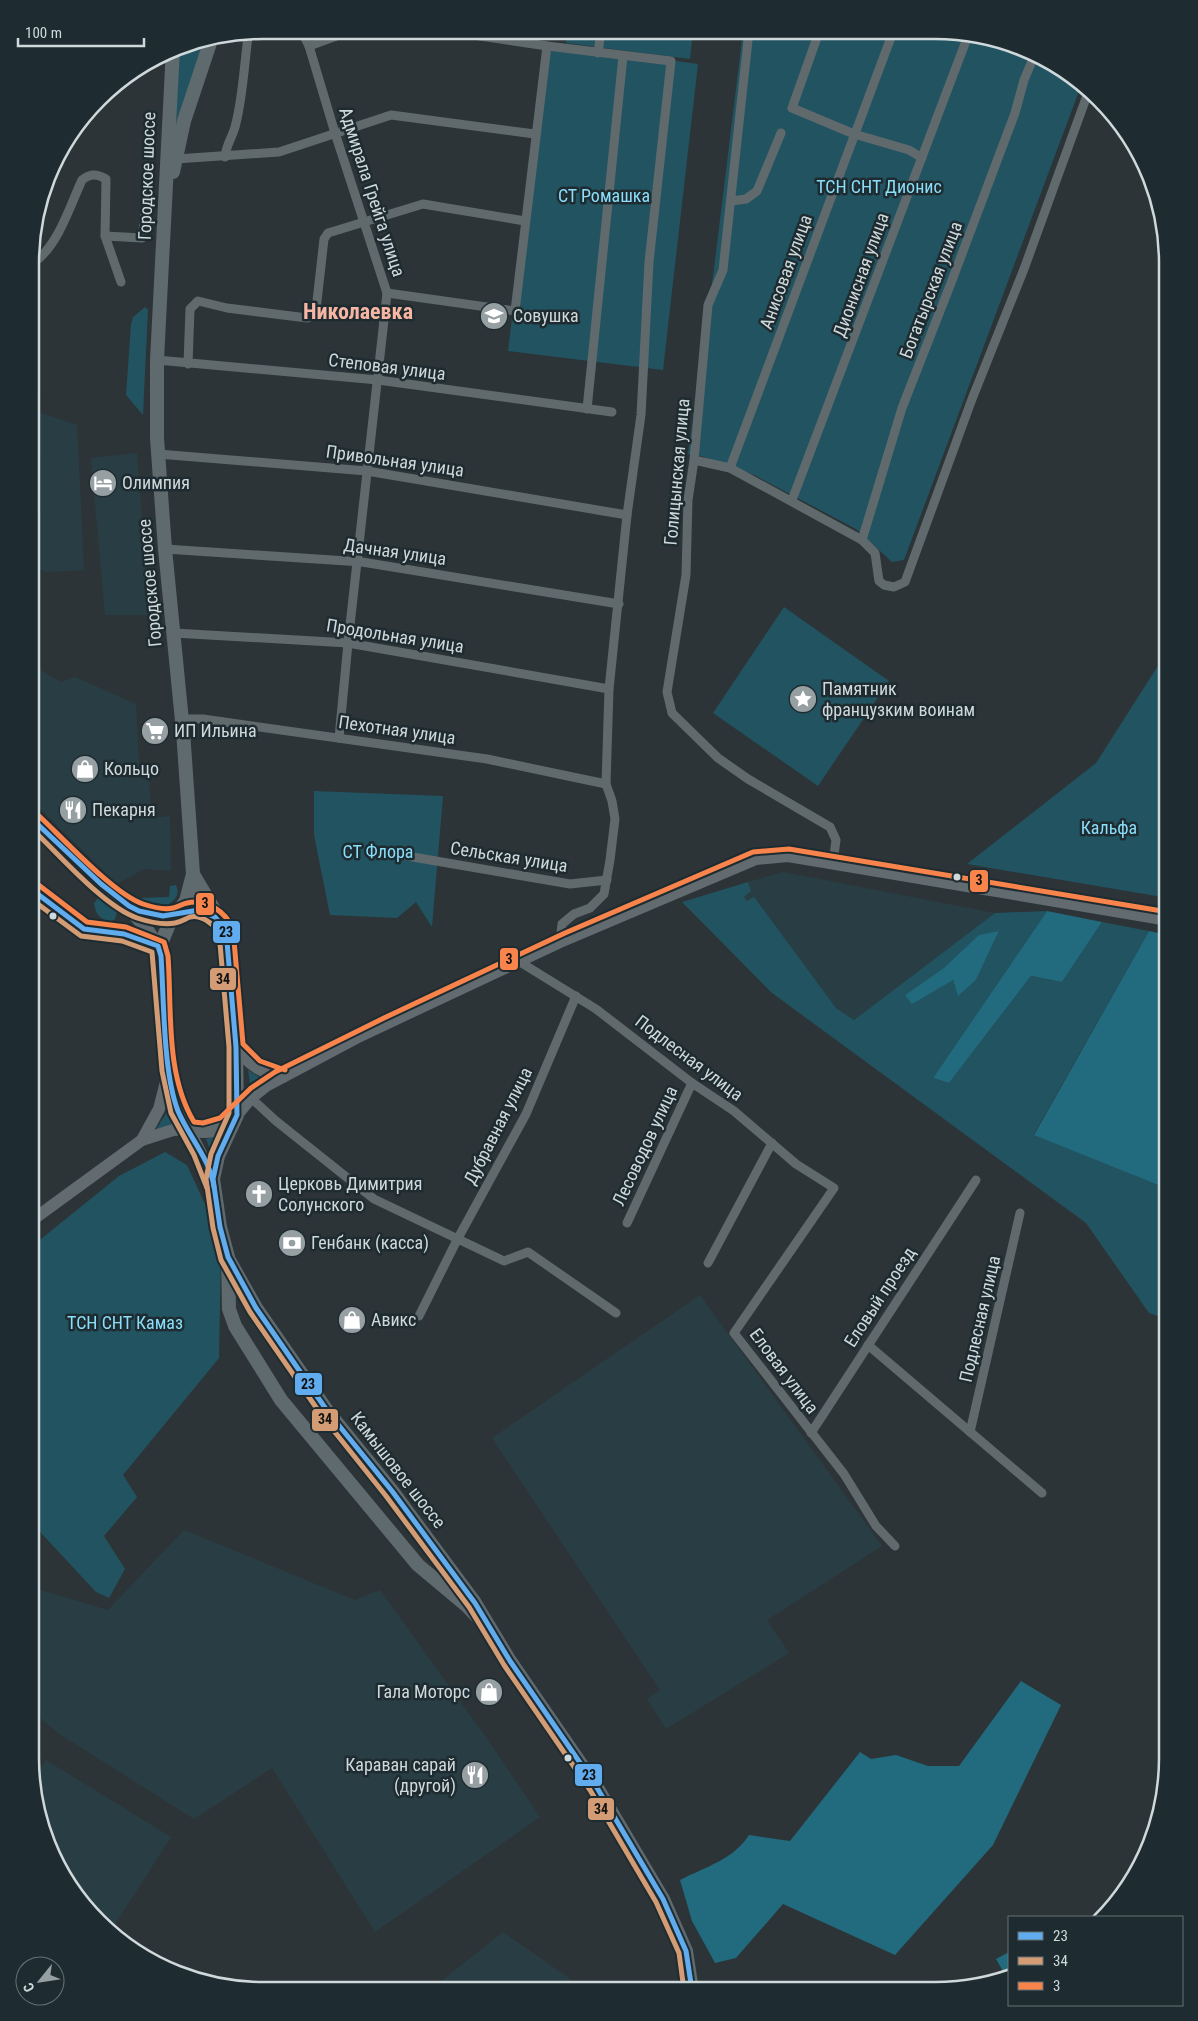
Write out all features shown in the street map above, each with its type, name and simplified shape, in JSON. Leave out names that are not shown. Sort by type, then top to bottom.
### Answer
[{"type":"main road","points":[[165,212],[187,112],[209,45]]},
{"type":"main road","name":"Городское шоссе","points":[[161,956],[162,941],[169,924],[177,916],[186,900],[193,874],[182,719],[165,549],[158,454],[157,360],[165,212],[168,108],[172,58]]},
{"type":"main road","name":"Камышовое шоссе","points":[[39,825],[128,907],[150,933],[161,956],[169,1070],[178,1111],[189,1129],[213,1179],[220,1227],[228,1257],[229,1309],[235,1326],[281,1400],[418,1565],[467,1606],[490,1630]]},
{"type":"main road","points":[[39,1215],[142,1140],[173,1130],[210,1131],[229,1122],[251,1098],[283,1077],[360,1036],[560,942],[723,872],[756,860],[788,856],[1159,918]]},
{"type":"main road","points":[[193,874],[226,930],[236,1047],[237,1114],[221,1149],[213,1179]]},
{"type":"main road","points":[[128,907],[140,911],[177,916],[187,910],[197,909],[206,911],[222,923]]},
{"type":"main road","points":[[236,1047],[244,1059],[256,1068],[269,1075],[283,1077]]},
{"type":"main road","points":[[142,1140],[158,1109],[169,1070]]},
{"type":"main road","name":"Камышовое шоссе","points":[[228,1257],[256,1308],[328,1412],[439,1553],[475,1603],[490,1630],[596,1786],[663,1899],[686,1951],[691,1982]]},
{"type":"street","points":[[225,157],[226,148],[236,127],[248,39]]},
{"type":"street","name":"Адмирала Грейга улица","points":[[306,39],[388,293],[339,738]]},
{"type":"street","points":[[309,46],[328,39]]},
{"type":"street","points":[[502,39],[598,53],[672,61],[649,262],[641,414],[627,515],[609,689],[606,784],[612,800],[615,819],[604,894],[590,908],[574,914],[562,924],[560,942]]},
{"type":"street","points":[[598,53],[600,39]]},
{"type":"street","name":"Голицынская улица","points":[[748,39],[723,270],[708,305],[694,460],[688,500],[686,575],[667,692],[668,703],[679,721],[718,758],[748,779],[830,827],[836,840],[833,864]]},
{"type":"street","points":[[817,39],[792,108],[854,134],[909,150],[922,158]]},
{"type":"street","name":"Анисовая улица","points":[[730,468],[890,39]]},
{"type":"street","name":"Дионисная улица","points":[[792,500],[966,41]]},
{"type":"street","points":[[388,293],[515,311],[547,46]]},
{"type":"street","points":[[587,409],[623,56]]},
{"type":"street","name":"Богатырская улица","points":[[862,540],[902,408],[1012,122],[1022,94],[1024,80],[1032,61]]},
{"type":"street","points":[[694,460],[730,468],[792,500],[862,540],[875,553],[877,576],[880,581],[889,587],[894,587],[904,582],[972,399],[1024,269],[1086,97]]},
{"type":"street","points":[[176,158],[225,157],[279,152],[391,115],[535,134]]},
{"type":"street","points":[[731,201],[746,199],[757,191],[781,133]]},
{"type":"street","points":[[39,258],[44,254],[82,180],[89,174],[98,174],[106,179],[105,236],[121,282]]},
{"type":"street","points":[[105,236],[142,238],[149,183]]},
{"type":"street","points":[[188,364],[190,309],[198,301],[227,308],[307,318],[313,316],[316,310],[324,237],[330,232],[423,204],[525,222]]},
{"type":"street","name":"Степовая улица","points":[[157,360],[378,380],[612,412]]},
{"type":"street","name":"Привольная улица","points":[[158,454],[367,471],[627,515]]},
{"type":"street","name":"Дачная улица","points":[[165,549],[357,561],[619,604]]},
{"type":"street","name":"Продольная улица","points":[[174,633],[348,643],[609,689]]},
{"type":"street","name":"Пехотная улица","points":[[182,719],[203,718],[487,759],[606,784]]},
{"type":"street","name":"Сельская улица","points":[[407,856],[570,884],[607,880]]},
{"type":"street","name":"Подлесная улица","points":[[520,962],[596,1009],[692,1083],[734,1111],[796,1164],[834,1188]]},
{"type":"street","name":"Дубравная улица","points":[[419,1316],[456,1240],[526,1114],[576,996]]},
{"type":"street","name":"Лесоводов улица","points":[[627,1223],[692,1083]]},
{"type":"street","points":[[251,1098],[276,1121],[374,1199],[456,1240],[504,1261],[528,1252],[616,1313]]},
{"type":"street","points":[[708,1263],[772,1143]]},
{"type":"street","name":"Еловый проезд","points":[[811,1433],[976,1180]]},
{"type":"street","name":"Еловая улица","points":[[834,1188],[734,1333],[844,1474],[876,1526],[895,1546]]},
{"type":"street","name":"Подлесная улица","points":[[970,1432],[1020,1213]]},
{"type":"street","points":[[868,1345],[1042,1493]]},
{"type":"shaded area","points":[[39,412],[77,425],[84,570],[46,572],[39,570]]},
{"type":"shaded area","points":[[137,453],[149,615],[105,615],[91,458]]},
{"type":"shaded area","name":"Кольцо","points":[[39,670],[61,682],[75,677],[136,704],[140,779],[149,780],[152,818],[170,816],[171,871],[144,869],[117,884],[39,808]]},
{"type":"shaded area","points":[[783,872],[995,913],[854,1020],[836,1008],[754,898],[747,902],[744,897],[751,891],[748,882]]},
{"type":"shaded area","points":[[1047,911],[1102,922],[1062,982],[1031,976],[949,1083],[933,1078]]},
{"type":"shaded area","points":[[999,931],[976,980],[958,996],[953,980],[912,1004],[905,995],[944,968],[979,935]]},
{"type":"shaded area","points":[[1149,931],[1159,933],[1159,1185],[1034,1135]]},
{"type":"shaded area","points":[[700,1295],[882,1546],[767,1620],[789,1653],[666,1729],[647,1699],[660,1690],[492,1438]]},
{"type":"shaded area","points":[[184,1530],[355,1600],[380,1590],[490,1743],[540,1817],[375,1932],[272,1768],[194,1819],[61,1735],[39,1717],[39,1590],[108,1610]]},
{"type":"shaded area","points":[[1021,1681],[1061,1705],[993,1845],[895,1955],[783,1904],[736,1958],[715,1963],[692,1921],[680,1880],[727,1857],[749,1835],[790,1841],[860,1752],[871,1759],[896,1755],[928,1766],[959,1766]]},
{"type":"shaded area","points":[[46,1760],[171,1837],[114,1926],[85,1895],[62,1857],[46,1816],[39,1770]]},
{"type":"shaded area","points":[[503,1932],[575,1982],[440,1982]]},
{"type":"shaded area","points":[[1008,1953],[1008,1970],[1003,1971],[996,1959]]},
{"type":"green space","points":[[567,39],[692,39],[690,59],[566,43]]},
{"type":"green space","name":"ТСН СНТ Дионис","points":[[742,39],[950,39],[979,43],[993,46],[1034,62],[1079,91],[904,560],[892,562],[856,529],[754,475],[701,456],[688,454],[714,269]]},
{"type":"green space","name":"СТ Ромашка","points":[[545,43],[698,64],[663,370],[508,351]]},
{"type":"green space","points":[[203,47],[176,127],[179,55]]},
{"type":"green space","points":[[145,307],[148,310],[143,415],[126,395],[131,324],[133,317]]},
{"type":"green space","points":[[784,607],[889,681],[818,786],[713,713]]},
{"type":"green space","name":"Кальфа","points":[[1159,664],[1159,896],[967,864],[1096,763]]},
{"type":"green space","name":"СТ Флора","points":[[314,791],[443,796],[432,927],[416,902],[397,918],[330,915],[314,835]]},
{"type":"green space","points":[[748,882],[751,891],[744,897],[747,901],[754,897],[836,1008],[854,1020],[995,913],[1047,911],[933,1078],[949,1083],[1031,976],[1062,982],[1102,922],[1149,931],[1034,1134],[1159,1185],[1159,1316],[1149,1313],[1086,1223],[772,993],[682,902]],"holes":[[[999,931],[976,980],[958,995],[953,980],[905,995]]]},
{"type":"green space","points":[[176,885],[177,895],[173,901],[164,907],[145,905],[139,898],[169,897],[170,886]]},
{"type":"green space","points":[[102,893],[117,912],[115,919],[111,922],[101,918],[96,910],[94,903]]},
{"type":"green space","points":[[248,1070],[264,1080],[251,1091]]},
{"type":"green space","points":[[170,1107],[176,1124],[155,1131]]},
{"type":"green space","points":[[220,1135],[212,1155],[206,1139]]},
{"type":"green space","name":"ТСН СНТ Камаз","points":[[165,1152],[187,1165],[209,1213],[221,1254],[219,1358],[123,1475],[137,1497],[104,1536],[125,1569],[109,1598],[96,1592],[39,1531],[39,1241],[119,1176]]},
{"type":"transit line","name":"3","points":[[39,816],[103,877],[131,898],[143,904],[169,909],[187,903],[201,903],[215,908],[226,917],[233,929],[243,1044],[260,1061],[285,1070]]},
{"type":"transit line","name":"23","points":[[39,826],[101,884],[129,906],[139,911],[163,916],[199,910],[215,917],[226,930],[236,1047],[237,1115],[218,1156],[213,1179],[220,1227],[228,1257],[256,1308],[328,1412],[392,1491],[475,1603],[510,1661],[596,1786],[663,1899],[686,1951],[691,1982]]},
{"type":"transit line","name":"34","points":[[39,836],[96,891],[124,912],[151,922],[170,924],[194,916],[210,923],[219,932],[229,1047],[229,1113],[211,1154],[206,1179],[213,1228],[221,1260],[250,1312],[322,1416],[386,1496],[469,1607],[504,1665],[590,1790],[656,1902],[679,1953],[683,1982]]},
{"type":"transit line","name":"3","points":[[39,885],[87,922],[126,927],[164,942],[168,956],[172,1041],[178,1083],[194,1122],[203,1123],[220,1118],[251,1088],[275,1072],[384,1018],[565,933],[753,852],[789,849],[1159,911]]},
{"type":"transit line","name":"23","points":[[39,895],[84,929],[124,934],[158,946],[161,956],[169,1077],[173,1095],[178,1111],[204,1158],[214,1187]]},
{"type":"transit line","name":"34","points":[[39,905],[81,936],[122,941],[152,952],[162,1071],[171,1113],[194,1155],[207,1188]]},
{"type":"place","name":"Совушка","points":[[494,316]]},
{"type":"place","name":"Олимпия","points":[[103,483]]},
{"type":"place","name":"Памятник французким воинам","points":[[803,699]]},
{"type":"place","name":"ИП Ильина","points":[[155,731]]},
{"type":"place","name":"Кольцо","points":[[85,769]]},
{"type":"place","name":"Пекарня","points":[[73,810]]},
{"type":"place","name":"Церковь Димитрия Солунского","points":[[259,1194]]},
{"type":"place","name":"Генбанк (касса)","points":[[292,1243]]},
{"type":"place","name":"Авикс","points":[[352,1320]]},
{"type":"place","name":"Гала Моторс","points":[[489,1692]]},
{"type":"place","name":"Караван сарай (другой)","points":[[475,1775]]},
{"type":"district","name":"Николаевка","points":[[358,311]]}]
